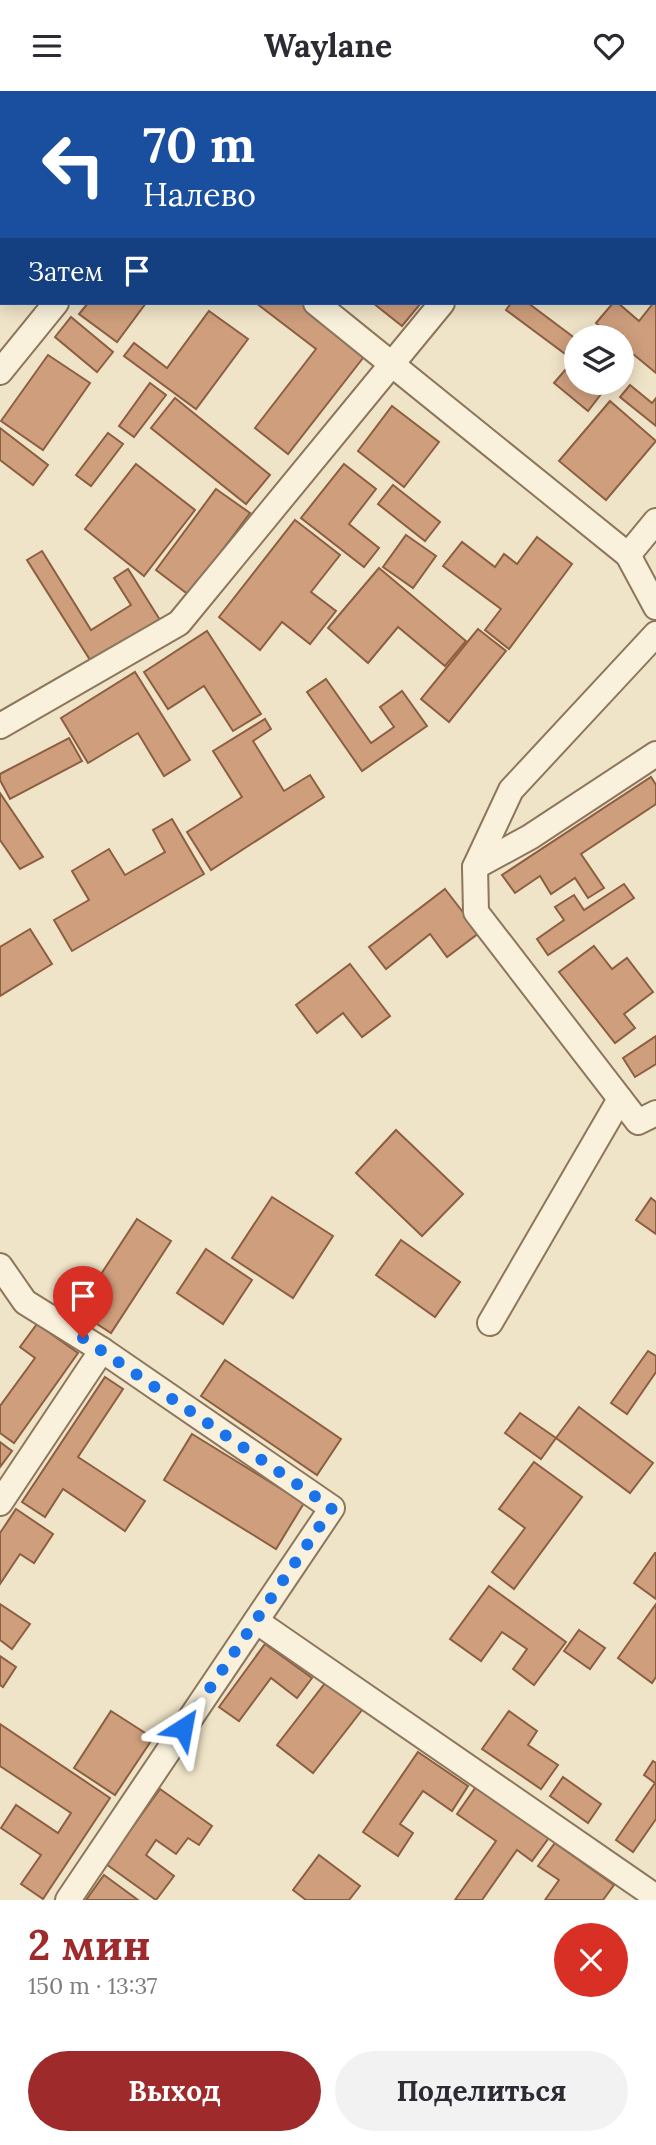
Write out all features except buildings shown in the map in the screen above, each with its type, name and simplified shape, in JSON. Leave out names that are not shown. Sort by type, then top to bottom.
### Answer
[{"type":"street","points":[[0,372],[54,305]]},
{"type":"street","points":[[319,305],[628,555],[656,607]]},
{"type":"street","points":[[0,726],[178,623],[440,305]]},
{"type":"street","points":[[628,555],[656,521]]},
{"type":"street","points":[[656,634],[511,790],[475,867],[477,912],[638,1122],[656,1112]]},
{"type":"street","points":[[475,867],[530,837],[656,754]]},
{"type":"street","points":[[490,1323],[620,1099]]},
{"type":"street","points":[[0,1266],[25,1302],[102,1350],[332,1508],[68,1900]]},
{"type":"street","points":[[0,1503],[102,1350]]},
{"type":"street","points":[[256,1621],[656,1897]]},
{"type":"route","points":[[83,1338],[332,1508],[183,1728]]}]
